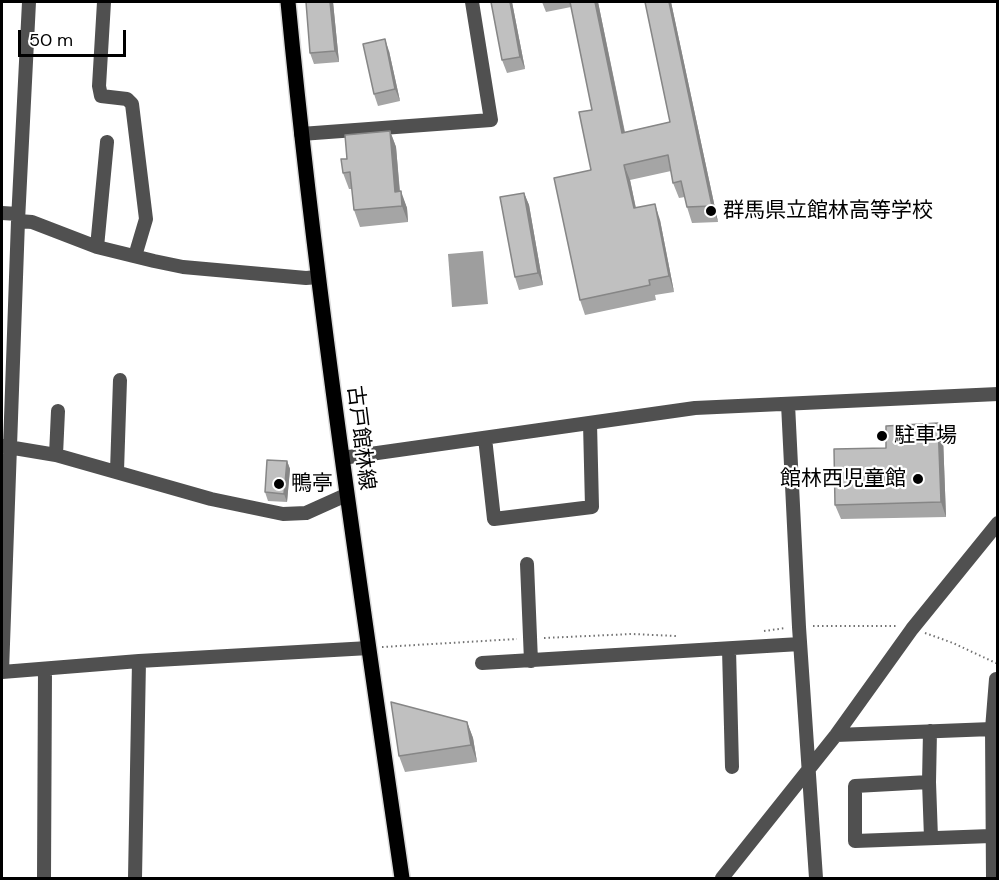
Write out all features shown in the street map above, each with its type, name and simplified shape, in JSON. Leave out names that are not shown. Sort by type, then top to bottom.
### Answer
[{"type":"main road","name":"古戸館林線","points":[[288,2],[301,134],[346,495],[376,648],[402,879]]},
{"type":"street","points":[[29,2],[6,446],[2,672],[139,661],[376,648]]},
{"type":"street","points":[[104,2],[99,86],[101,96],[127,99],[132,104],[145,208],[146,219],[135,256]]},
{"type":"street","points":[[301,134],[491,120],[472,2]]},
{"type":"street","points":[[97,247],[108,142]]},
{"type":"street","points":[[2,213],[97,247],[183,267],[306,278],[318,277]]},
{"type":"street","points":[[117,471],[120,380]]},
{"type":"street","points":[[342,458],[695,408],[998,394]]},
{"type":"street","points":[[788,404],[800,645],[816,879]]},
{"type":"street","points":[[56,455],[58,411]]},
{"type":"street","points":[[485,438],[494,519],[592,507],[590,423]]},
{"type":"street","points":[[6,446],[56,455],[222,502],[283,514],[306,513],[346,495]]},
{"type":"street","points":[[722,879],[836,735],[912,629],[998,523]]},
{"type":"street","points":[[527,564],[531,661]]},
{"type":"street","points":[[482,663],[800,645]]},
{"type":"street","points":[[729,649],[732,767]]},
{"type":"street","points":[[135,879],[139,661]]},
{"type":"street","points":[[44,879],[45,670]]},
{"type":"street","points":[[993,879],[992,729],[996,679]]},
{"type":"street","points":[[836,735],[992,729]]},
{"type":"street","points":[[930,731],[931,838]]},
{"type":"street","points":[[929,782],[855,786],[855,841],[991,836]]},
{"type":"path","points":[[804,627],[903,628]]},
{"type":"path","points":[[919,632],[953,643],[998,664]]},
{"type":"path","points":[[376,648],[632,634]]},
{"type":"shaded area","points":[[483,251],[488,304],[452,307],[448,254]]},
{"type":"building","points":[[306,2],[330,2],[335,51],[310,53]]},
{"type":"building","points":[[491,2],[510,2],[520,57],[502,60]]},
{"type":"building","points":[[570,2],[595,2],[622,133],[670,122],[645,2],[669,2],[712,206],[687,207],[681,181],[673,183],[668,155],[624,165],[634,208],[655,204],[669,276],[649,280],[650,285],[580,300],[554,178],[591,170],[579,112],[592,110]]},
{"type":"building","points":[[385,39],[395,89],[374,94],[363,44]]},
{"type":"building","points":[[390,131],[395,192],[401,191],[402,206],[354,210],[350,172],[343,173],[341,159],[347,159],[345,135]]},
{"type":"building","points":[[524,193],[538,273],[515,277],[500,197]]},
{"type":"building","points":[[938,423],[941,502],[835,505],[834,449],[886,448],[886,426]]},
{"type":"building","points":[[267,460],[287,461],[284,494],[265,492]]},
{"type":"building","points":[[391,702],[467,722],[471,745],[399,756]]},
{"type":"place","name":"群馬県立館林高等学校","points":[[711,211]]},
{"type":"place","name":"駐車場","points":[[882,436]]},
{"type":"place","name":"館林西児童館","points":[[918,479]]},
{"type":"place","name":"鴨亭","points":[[279,484]]}]
